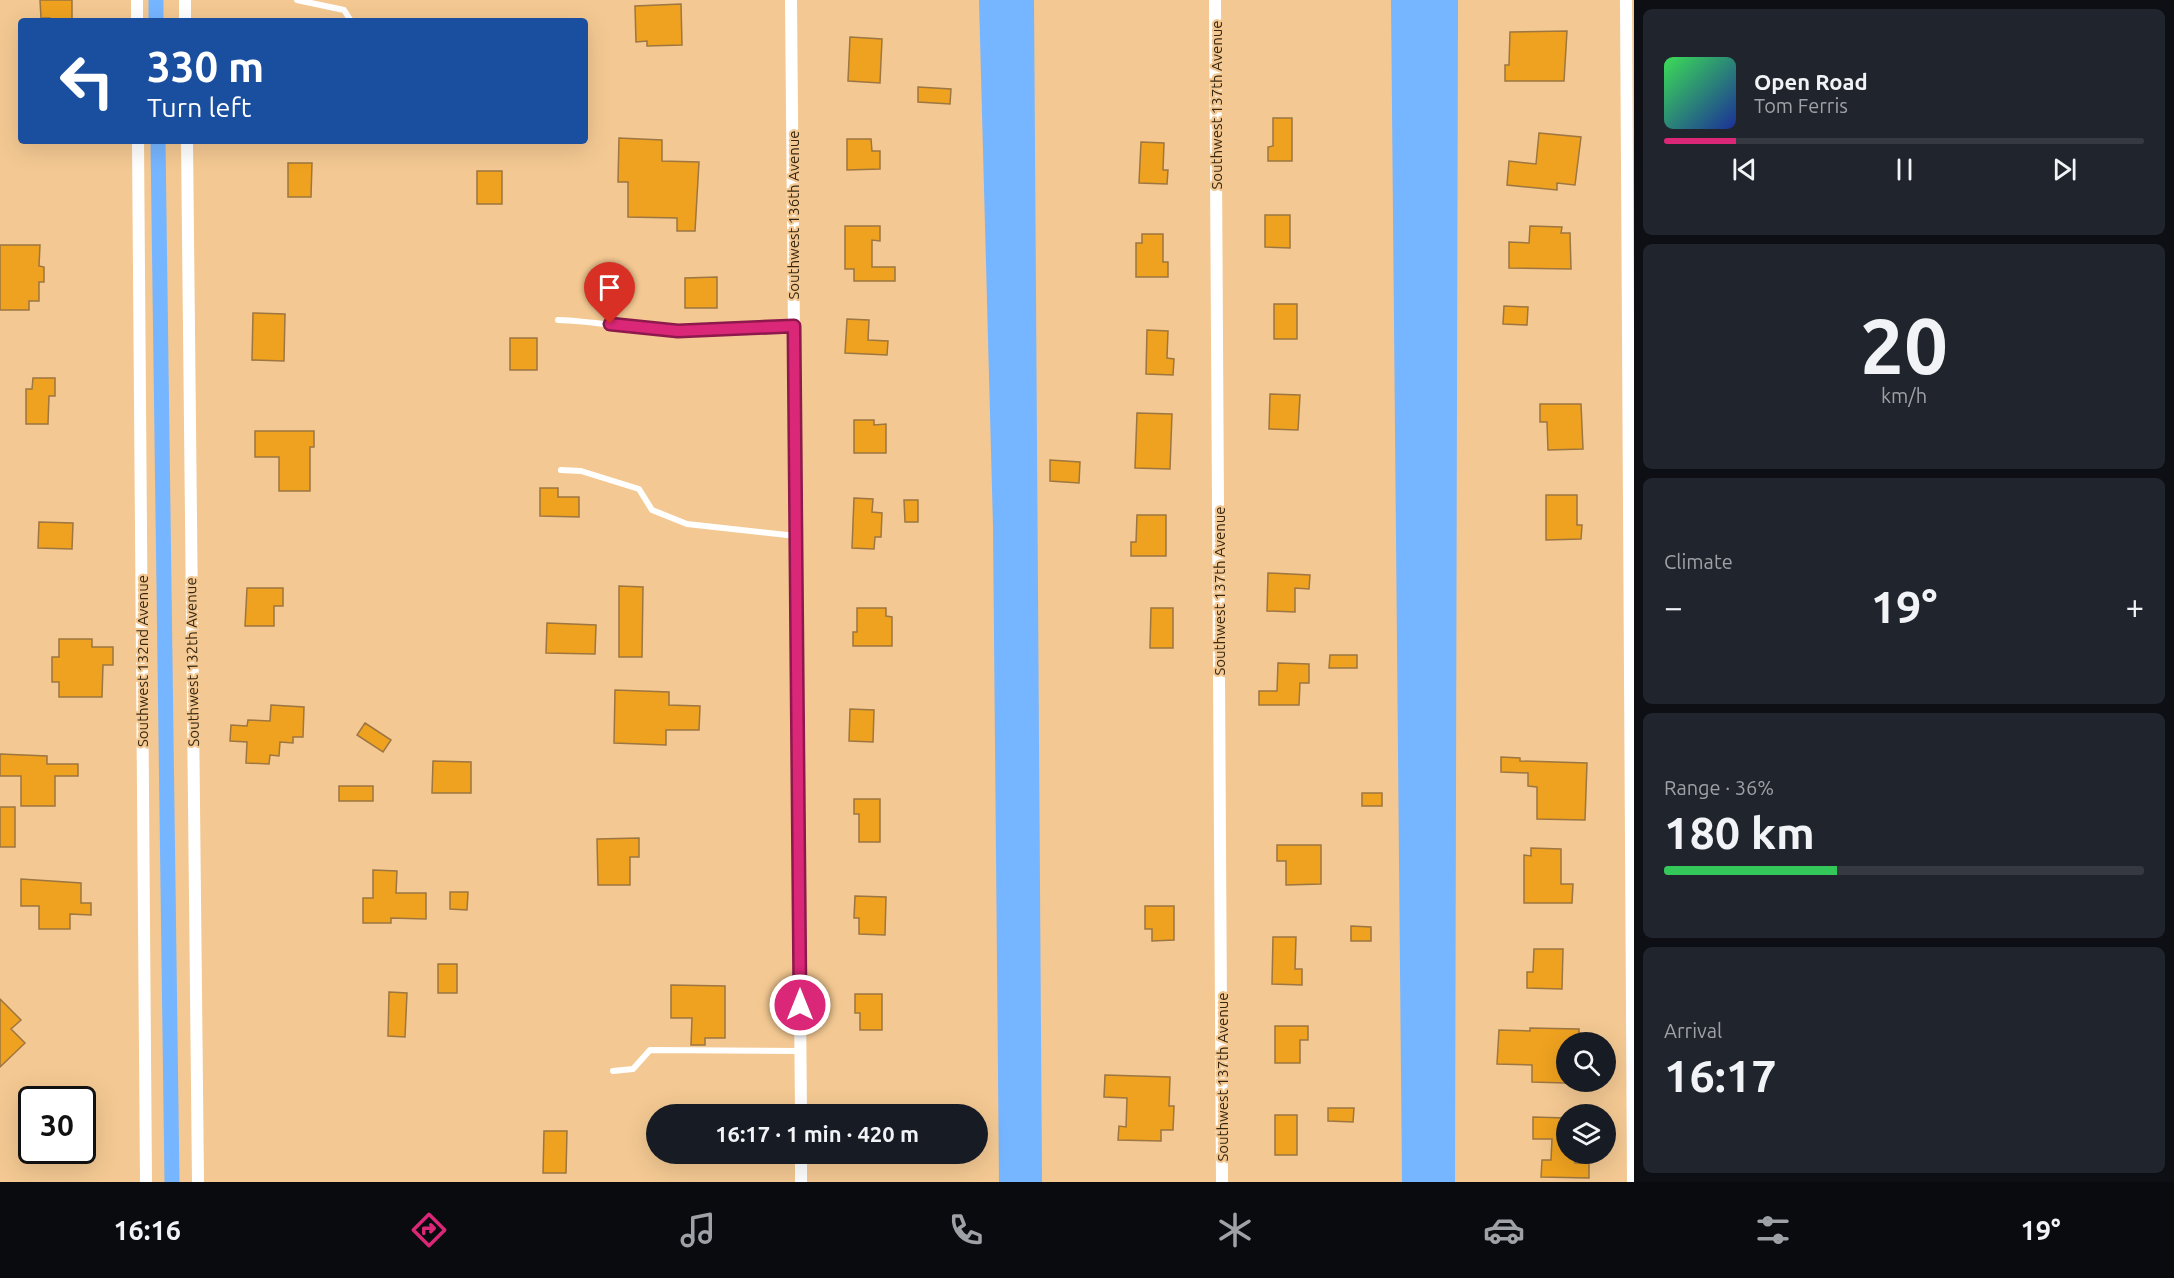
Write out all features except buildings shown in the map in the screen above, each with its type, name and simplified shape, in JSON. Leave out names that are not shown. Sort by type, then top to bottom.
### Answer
[{"type":"street","points":[[137,0],[137,18]]},
{"type":"street","points":[[185,0],[185,18]]},
{"type":"street","name":"Southwest 136th Avenue","points":[[791,0],[801,1104]]},
{"type":"street","name":"Southwest 137th Avenue","points":[[1215,0],[1222,1182]]},
{"type":"street","points":[[1626,0],[1633,1182]]},
{"type":"street","name":"Southwest 132nd Avenue","points":[[138,144],[146,1182]]},
{"type":"street","name":"Southwest 132th Avenue","points":[[187,144],[198,1182]]},
{"type":"street","points":[[801,1164],[801,1182]]},
{"type":"lane","points":[[297,0],[344,10],[349,18]]},
{"type":"lane","points":[[558,320],[594,321],[642,329],[678,331],[794,326]]},
{"type":"lane","points":[[561,470],[581,471],[639,489],[652,510],[687,524],[796,536]]},
{"type":"lane","points":[[613,1071],[633,1069],[650,1050],[800,1051]]},
{"type":"water","points":[[979,0],[1034,0],[1042,1182],[999,1182],[993,526]]},
{"type":"water","points":[[1391,0],[1458,0],[1455,1182],[1402,1182]]},
{"type":"waterway","points":[[156,0],[156,18]]},
{"type":"waterway","points":[[158,144],[172,1182]]},
{"type":"route","points":[[610,324],[678,331],[726,327],[794,326],[800,1005]]}]
